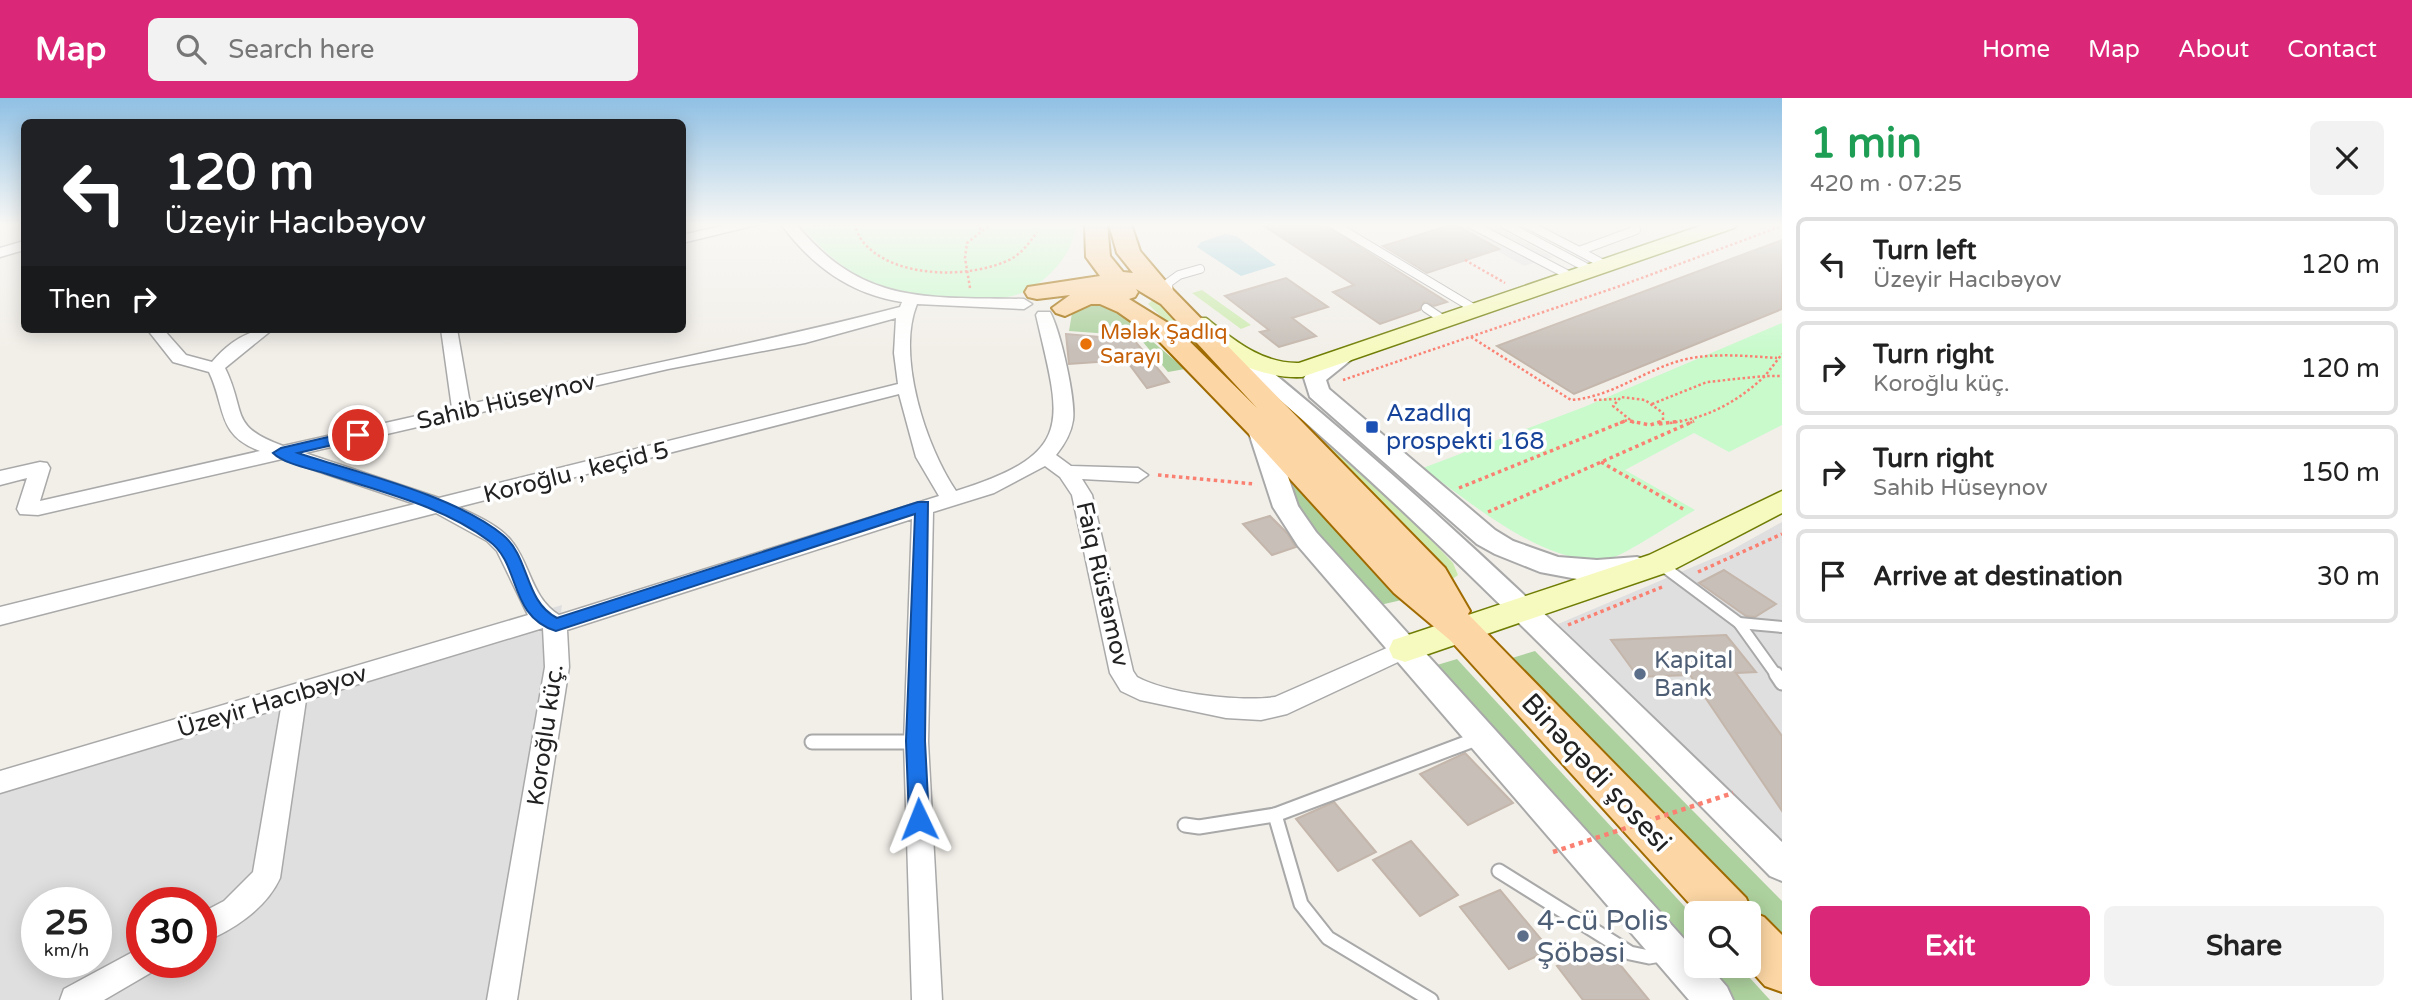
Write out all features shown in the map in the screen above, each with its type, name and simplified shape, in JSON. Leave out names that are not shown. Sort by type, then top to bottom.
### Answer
[{"type":"main road","points":[[1040,303],[1073,266]]},
{"type":"main road","points":[[1104,266],[1114,280],[1231,349],[1282,371],[1302,370],[1341,359],[1608,266]]},
{"type":"main road","points":[[1138,266],[1259,427],[1406,584],[1464,631]]},
{"type":"main road","points":[[1040,303],[1114,280],[1144,283],[1433,578],[1464,631]]},
{"type":"main road","points":[[1040,303],[1086,296],[1172,314]]},
{"type":"main road","points":[[1405,649],[1660,564],[1782,501]]},
{"type":"main road","name":"Binəqədi şosesi","points":[[1464,631],[1718,901]]},
{"type":"main road","points":[[1761,947],[1782,969]]},
{"type":"street","points":[[825,266],[850,283],[908,305],[1040,303],[1065,406],[1063,434],[1047,458]]},
{"type":"street","points":[[908,305],[903,348],[908,387],[923,450],[950,498]]},
{"type":"street","name":"Sahib Hüseynov","points":[[0,478],[40,468],[27,509],[38,508],[726,351],[805,338],[908,305]]},
{"type":"street","points":[[158,333],[176,358],[188,364],[216,368]]},
{"type":"street","points":[[216,368],[226,355],[259,333]]},
{"type":"street","points":[[450,333],[462,411]]},
{"type":"street","points":[[1231,349],[1341,438],[1782,865]]},
{"type":"street","points":[[1341,359],[1315,378],[1318,393],[1446,504],[1506,550],[1540,565],[1588,571],[1660,564]]},
{"type":"street","points":[[216,368],[226,389],[232,422],[251,441],[441,507],[495,537],[510,550],[523,591],[550,622]]},
{"type":"street","name":"Koroğlu , keçid 5","points":[[0,616],[441,507],[908,387]]},
{"type":"street","points":[[1259,427],[1286,507],[1307,539],[1714,1000]]},
{"type":"street","name":"Faiq Rüstəmov","points":[[1047,458],[1067,472],[1082,495],[1122,673],[1129,684],[1140,690],[1240,710],[1263,710],[1278,707],[1405,649]]},
{"type":"street","name":"Üzeyir Hacıbəyov","points":[[0,782],[550,622],[1013,478],[1047,458]]},
{"type":"street","points":[[1067,472],[1144,475]]},
{"type":"street","points":[[923,506],[916,741],[927,1000]]},
{"type":"street","name":"Koroğlu küç.","points":[[502,1000],[557,667],[550,622]]},
{"type":"street","points":[[217,920],[234,911],[266,878],[295,695]]},
{"type":"street","points":[[75,1000],[126,971]]},
{"type":"lane","points":[[1403,266],[1478,311]]},
{"type":"lane","points":[[1576,266],[1591,272]]},
{"type":"lane","points":[[1580,266],[1591,272]]},
{"type":"lane","points":[[1588,266],[1591,272]]},
{"type":"lane","points":[[1172,314],[1168,284],[1180,275],[1200,269]]},
{"type":"lane","points":[[1426,308],[1448,322]]},
{"type":"lane","points":[[1660,564],[1738,623],[1782,683]]},
{"type":"lane","points":[[1738,623],[1782,626]]},
{"type":"lane","points":[[1185,825],[1199,827],[1275,815],[1482,737]]},
{"type":"lane","points":[[812,742],[916,741]]},
{"type":"lane","points":[[1275,815],[1301,904],[1321,930],[1328,938],[1431,1000]]},
{"type":"lane","points":[[1499,871],[1630,953],[1648,957],[1672,953]]},
{"type":"path","points":[[907,266],[947,272],[985,266]]},
{"type":"path","points":[[965,266],[972,302]]},
{"type":"path","points":[[1475,266],[1525,295]]},
{"type":"path","points":[[1332,384],[1670,266]]},
{"type":"path","points":[[1471,337],[1571,400],[1636,398],[1652,404],[1665,418],[1659,424]]},
{"type":"path","points":[[1487,512],[1743,399],[1782,354]]},
{"type":"path","points":[[1590,400],[1678,361],[1724,355],[1777,358]]},
{"type":"path","points":[[1652,404],[1707,382],[1782,376]]},
{"type":"path","points":[[1616,399],[1613,406],[1627,420],[1645,425],[1694,421]]},
{"type":"path","points":[[1466,497],[1456,489],[1627,420]]},
{"type":"path","points":[[1601,462],[1685,510]]},
{"type":"path","points":[[1144,475],[1191,476]]},
{"type":"path","points":[[1553,852],[1733,793]]},
{"type":"shaded area","points":[[1782,522],[1782,856],[1655,729],[1558,624],[1728,552]]},
{"type":"shaded area","points":[[562,605],[508,1000],[0,1000],[0,773]]},
{"type":"green space","points":[[845,266],[1057,266],[1042,281],[1019,294],[973,299],[902,291],[870,281]]},
{"type":"green space","points":[[1202,290],[1251,325],[1241,329],[1192,293]]},
{"type":"green space","points":[[1154,299],[1161,301],[1283,433],[1148,304]]},
{"type":"green space","points":[[1092,300],[1107,303],[1185,369],[1168,372],[1138,336],[1069,331],[1073,307]]},
{"type":"green space","points":[[1782,323],[1782,425],[1729,452],[1694,433],[1625,470],[1695,510],[1640,544],[1611,558],[1588,560],[1537,544],[1487,515],[1423,468],[1584,407]]},
{"type":"green space","points":[[1246,370],[1301,414],[1354,462],[1453,563],[1458,575],[1450,581]]},
{"type":"green space","points":[[1299,485],[1406,599],[1380,605],[1309,527],[1290,487]]},
{"type":"green space","points":[[1535,651],[1782,901],[1782,939],[1761,917],[1761,901],[1745,901],[1512,658]]},
{"type":"green space","points":[[1457,659],[1684,906],[1684,943],[1437,665]]},
{"type":"green space","points":[[1715,978],[1750,978],[1770,1000],[1734,1000]]},
{"type":"water","points":[[1226,266],[1273,266],[1241,276]]},
{"type":"building","points":[[1325,266],[1390,266],[1447,302],[1434,306],[1424,302],[1420,310],[1380,324],[1333,292],[1354,285]]},
{"type":"building","points":[[1416,266],[1448,266],[1427,273]]},
{"type":"building","points":[[1712,266],[1782,266],[1782,309],[1574,394],[1497,346]]},
{"type":"building","points":[[1286,278],[1328,307],[1292,318],[1316,336],[1279,347],[1260,332],[1269,330],[1225,296]]},
{"type":"building","points":[[1066,334],[1134,340],[1169,382],[1147,388],[1126,360],[1069,364]]},
{"type":"building","points":[[1270,516],[1287,533],[1296,547],[1272,555],[1243,524]]},
{"type":"building","points":[[1724,570],[1776,604],[1755,617],[1746,616],[1699,583]]},
{"type":"building","points":[[1726,635],[1756,672],[1736,673],[1782,736],[1782,811],[1690,675],[1638,677],[1611,640]]},
{"type":"building","points":[[1465,753],[1513,803],[1468,825],[1420,774]]},
{"type":"building","points":[[1334,802],[1376,852],[1338,871],[1296,819]]},
{"type":"building","points":[[1411,841],[1458,895],[1420,916],[1373,860]]},
{"type":"building","points":[[1500,890],[1550,950],[1509,969],[1460,907]]},
{"type":"building","points":[[1605,948],[1649,1000],[1583,1000],[1557,966]]},
{"type":"place","name":"Mələk Şadlıq Sarayı","points":[[1086,344]]},
{"type":"place","name":"Azadlıq prospekti 168","points":[[1372,427]]},
{"type":"place","name":"Kapital Bank","points":[[1640,674]]},
{"type":"place","name":"4-cü Polis Şöbəsi","points":[[1523,936]]},
{"type":"route","points":[[358,435],[281,453],[441,507],[495,537],[510,550],[523,591],[532,604],[544,619],[556,625],[923,506],[916,741],[919,819]]}]
